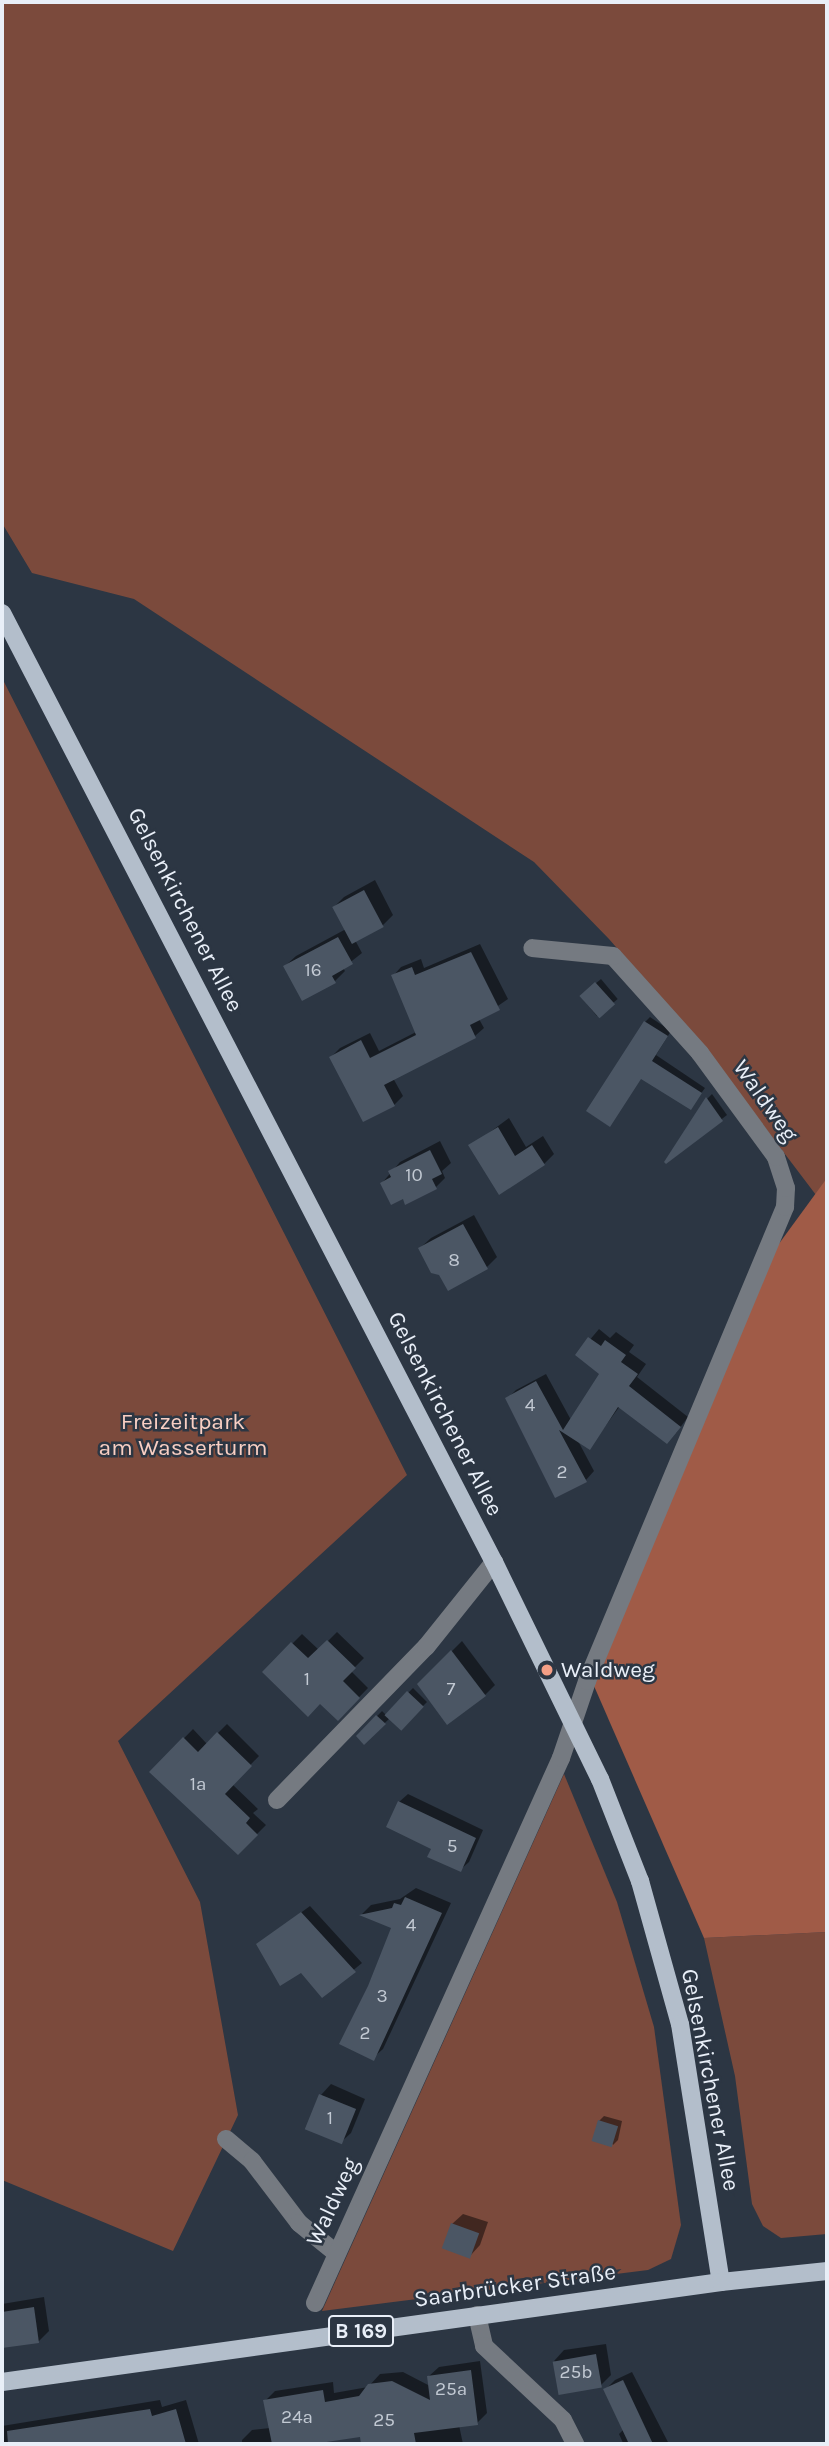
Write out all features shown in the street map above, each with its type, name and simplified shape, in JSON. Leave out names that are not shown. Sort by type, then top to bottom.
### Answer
[{"type":"main road","name":"Gelsenkirchener Allee","points":[[2,613],[575,1723],[640,1881],[680,2024],[721,2282]]},
{"type":"main road","name":"Saarbrücker Straße","points":[[2,2382],[721,2282],[827,2271]]},
{"type":"street","name":"Waldweg","points":[[315,2303],[575,1723],[597,1657],[785,1207],[786,1188],[776,1157],[700,1053],[613,956],[532,948]]},
{"type":"street","points":[[277,1800],[426,1647],[494,1562]]},
{"type":"street","points":[[226,2139],[252,2161],[299,2223],[336,2253]]},
{"type":"street","points":[[477,2315],[484,2346],[563,2420],[575,2444]]},
{"type":"green space","points":[[2,2],[827,2],[827,1179],[816,1195],[710,1055],[609,939],[534,862],[134,599],[32,573],[2,523]]},
{"type":"green space","name":"Freizeitpark am Wasserturm","points":[[2,678],[407,1475],[118,1741],[200,1902],[238,2115],[173,2251],[2,2180]]},
{"type":"green space","points":[[564,1774],[617,1902],[654,2027],[681,2225],[671,2259],[648,2270],[322,2311]]},
{"type":"green space","points":[[827,1932],[827,2234],[781,2238],[763,2226],[752,2204],[735,2076],[704,1938]]},
{"type":"shaded area","points":[[827,1178],[827,1932],[704,1938],[594,1686],[770,1256]]},
{"type":"building","points":[[364,890],[384,927],[352,944],[332,907]]},
{"type":"building","points":[[338,937],[353,964],[332,976],[336,983],[302,1001],[283,966]]},
{"type":"building","points":[[471,952],[500,1010],[470,1025],[476,1038],[384,1085],[395,1106],[363,1122],[329,1057],[361,1040],[370,1058],[416,1035],[391,975],[412,967],[415,975]]},
{"type":"building","points":[[595,982],[615,1004],[599,1018],[579,996]]},
{"type":"building","points":[[644,1021],[668,1036],[652,1061],[702,1093],[691,1110],[641,1079],[610,1127],[586,1111]]},
{"type":"building","points":[[706,1097],[723,1121],[666,1164],[664,1162]]},
{"type":"building","points":[[498,1127],[515,1156],[532,1145],[545,1165],[499,1195],[468,1145]]},
{"type":"building","points":[[430,1150],[442,1174],[432,1179],[437,1189],[405,1205],[403,1199],[391,1205],[380,1183],[391,1177],[388,1171]]},
{"type":"building","points":[[463,1224],[488,1269],[448,1291],[439,1275],[431,1273],[418,1248]]},
{"type":"building","points":[[588,1337],[601,1346],[605,1340],[626,1355],[621,1362],[638,1374],[629,1386],[681,1427],[667,1444],[618,1407],[590,1450],[559,1430],[587,1482],[555,1498],[505,1398],[536,1381],[563,1430],[599,1374],[575,1355]]},
{"type":"building","points":[[327,1640],[356,1668],[343,1681],[360,1698],[338,1721],[320,1704],[308,1717],[262,1672],[291,1642],[308,1658]]},
{"type":"building","points":[[451,1650],[486,1696],[447,1725],[417,1684]]},
{"type":"building","points":[[407,1691],[424,1707],[401,1731],[384,1715]]},
{"type":"building","points":[[376,1715],[386,1724],[364,1745],[356,1736]]},
{"type":"building","points":[[217,1732],[252,1766],[225,1794],[250,1818],[246,1823],[258,1835],[238,1855],[149,1772],[183,1737],[198,1752]]},
{"type":"building","points":[[398,1801],[476,1838],[461,1872],[427,1857],[431,1849],[386,1827]]},
{"type":"building","points":[[405,1897],[442,1913],[374,2061],[339,2044],[368,1986],[391,1928],[359,1915],[392,1908],[394,1903],[401,1905]]},
{"type":"building","points":[[301,1912],[356,1972],[322,1998],[301,1973],[280,1986],[256,1944]]},
{"type":"building","points":[[319,2094],[356,2109],[342,2144],[305,2129]]},
{"type":"building","points":[[598,2120],[618,2126],[612,2147],[592,2141]]},
{"type":"building","points":[[451,2223],[479,2233],[470,2259],[442,2248]]},
{"type":"building","points":[[34,2307],[39,2343],[2,2348],[2,2312]]},
{"type":"building","points":[[596,2354],[602,2387],[559,2395],[553,2362]]},
{"type":"building","points":[[471,2370],[478,2425],[414,2433],[416,2444],[361,2444],[360,2437],[313,2444],[272,2444],[263,2400],[323,2390],[325,2402],[359,2396],[368,2384],[392,2381],[430,2400],[427,2376]]},
{"type":"building","points":[[623,2380],[653,2444],[629,2444],[603,2389]]},
{"type":"building","points":[[150,2409],[152,2416],[176,2409],[186,2444],[8,2444],[7,2431]]},
{"type":"place","name":"Waldweg","points":[[547,1670]]}]
